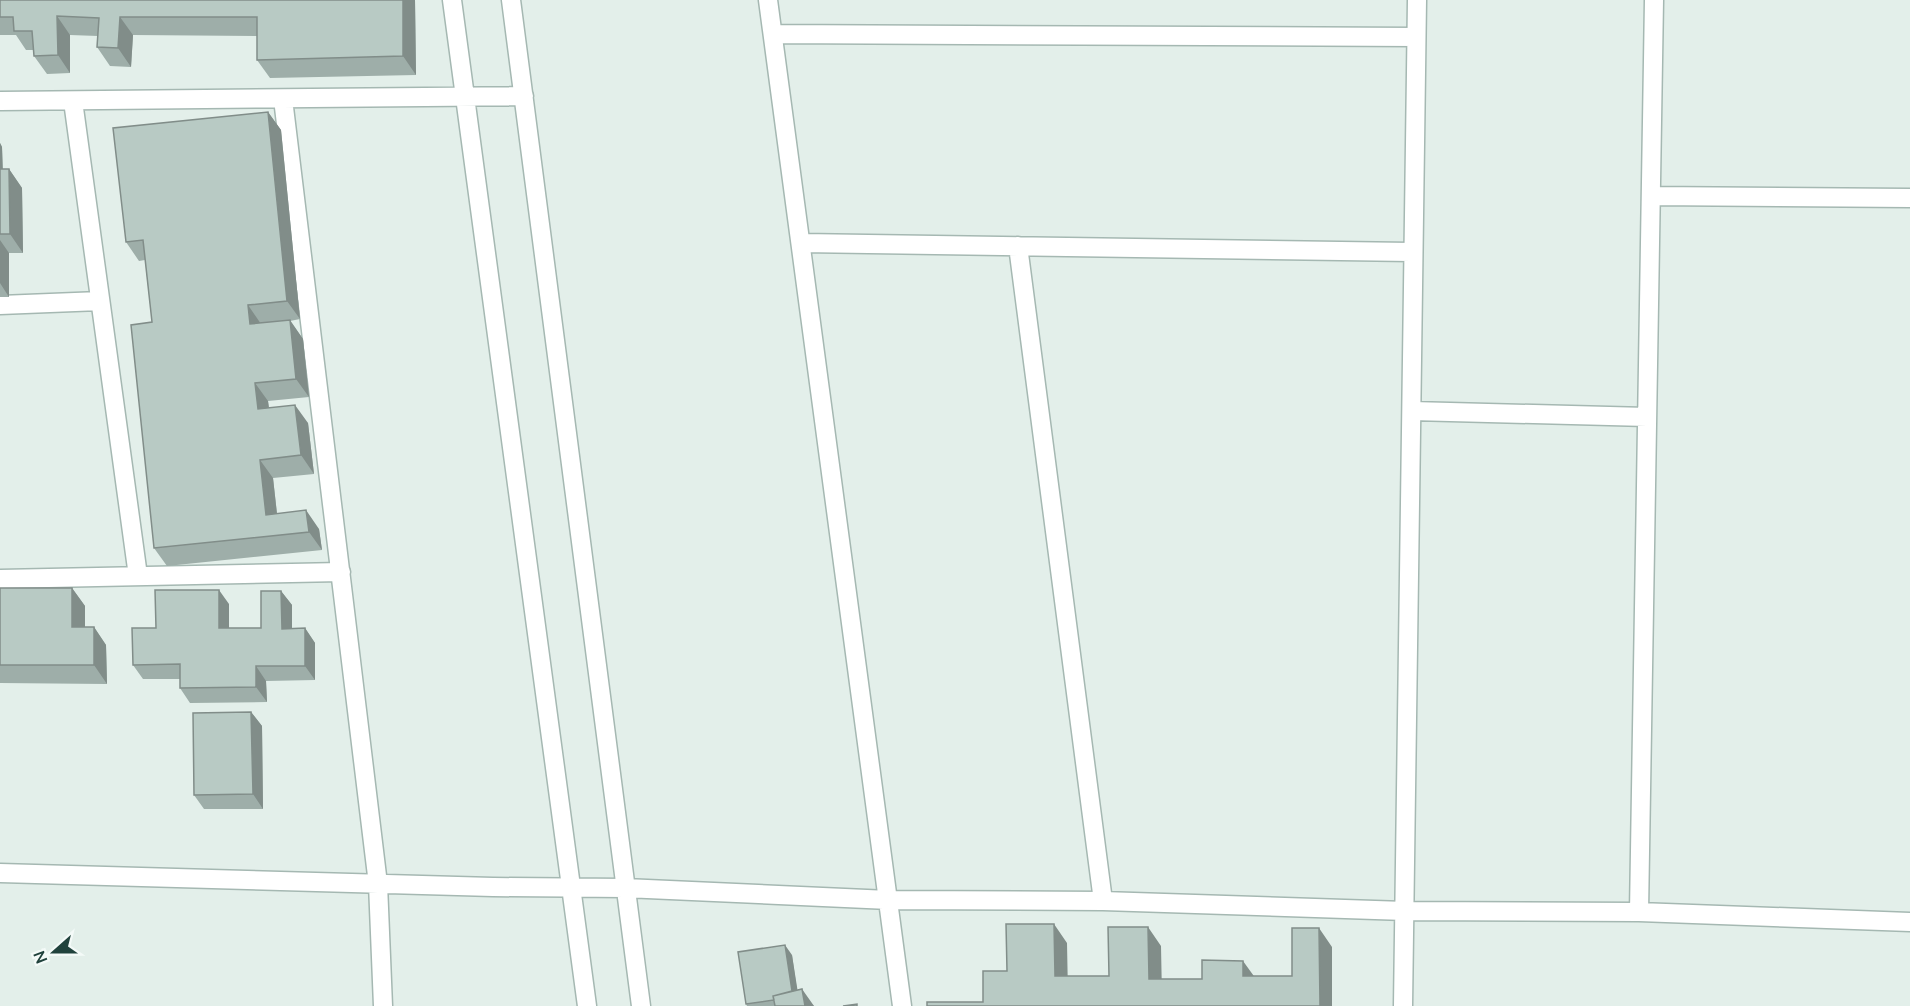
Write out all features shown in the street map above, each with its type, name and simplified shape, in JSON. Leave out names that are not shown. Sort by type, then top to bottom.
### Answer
[{"type":"street","points":[[452,0],[573,887],[587,1006]]},
{"type":"street","points":[[511,0],[641,1006]]},
{"type":"street","points":[[768,0],[902,1006]]},
{"type":"street","points":[[1403,1006],[1417,0]]},
{"type":"street","points":[[1639,912],[1654,0]]},
{"type":"street","points":[[773,34],[1416,37]]},
{"type":"street","points":[[0,101],[524,96]]},
{"type":"street","points":[[284,99],[378,884],[383,1006]]},
{"type":"street","points":[[73,101],[138,576]]},
{"type":"street","points":[[1651,196],[1910,198]]},
{"type":"street","points":[[802,243],[1412,252]]},
{"type":"street","points":[[1018,246],[1103,901]]},
{"type":"street","points":[[0,305],[100,301]]},
{"type":"street","points":[[1412,411],[1647,417]]},
{"type":"street","points":[[0,579],[341,572]]},
{"type":"street","points":[[0,873],[378,884],[625,888],[889,900],[1103,901],[1405,911],[1639,912],[1910,922]]},
{"type":"building","points":[[0,0],[403,0],[403,56],[257,60],[257,17],[120,17],[118,48],[97,47],[99,18],[57,16],[58,55],[34,56],[32,31],[14,31],[13,17],[0,17]]},
{"type":"building","points":[[268,112],[287,301],[248,305],[250,324],[290,320],[296,379],[255,383],[258,409],[295,405],[301,455],[260,460],[266,515],[306,510],[309,532],[154,548],[131,325],[152,322],[143,240],[126,242],[113,128]]},
{"type":"building","points":[[0,169],[9,169],[10,234],[0,234]]},
{"type":"building","points":[[0,588],[72,588],[72,627],[94,627],[94,665],[0,665]]},
{"type":"building","points":[[155,590],[219,590],[219,628],[261,628],[261,591],[281,591],[282,629],[305,628],[305,666],[256,666],[256,687],[180,688],[180,664],[133,665],[132,628],[156,628]]},
{"type":"building","points":[[251,712],[253,794],[194,795],[193,713]]},
{"type":"building","points":[[1006,924],[1054,924],[1055,976],[1109,976],[1108,927],[1148,927],[1149,979],[1202,979],[1202,960],[1243,961],[1243,976],[1292,976],[1292,928],[1319,928],[1320,1006],[927,1006],[927,1002],[983,1002],[983,971],[1007,971]]},
{"type":"building","points":[[785,945],[792,991],[773,996],[774,1000],[746,1004],[738,952]]},
{"type":"building","points":[[802,989],[805,1006],[775,1006],[773,996]]}]
